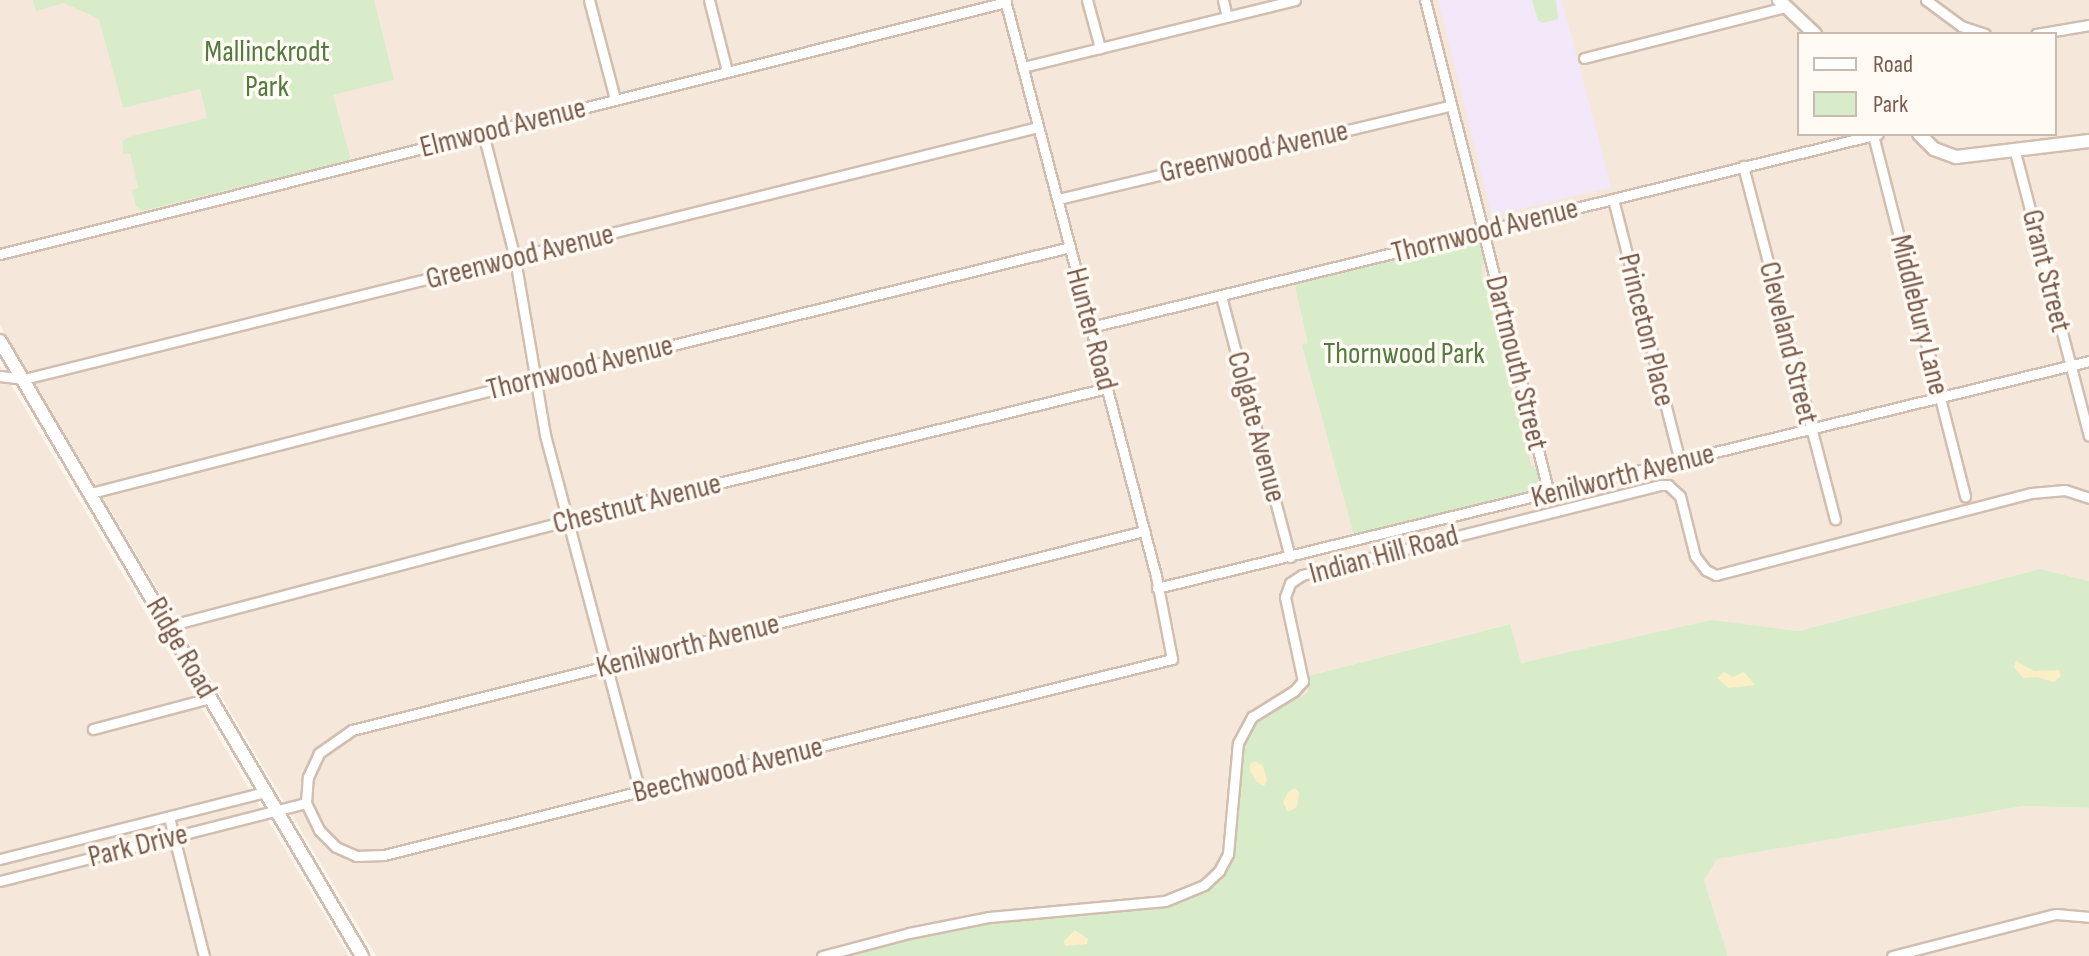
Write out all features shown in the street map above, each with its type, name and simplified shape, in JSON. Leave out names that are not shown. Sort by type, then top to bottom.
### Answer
[{"type":"street","points":[[589,0],[615,99]]},
{"type":"street","points":[[709,0],[727,71]]},
{"type":"street","points":[[1087,0],[1100,48]]},
{"type":"street","points":[[1223,0],[1227,17]]},
{"type":"street","points":[[1023,67],[1295,0]]},
{"type":"street","name":"Dartmouth Street","points":[[1425,0],[1449,106],[1549,494]]},
{"type":"street","points":[[1926,0],[1961,26],[1979,32]]},
{"type":"street","name":"Elmwood Avenue","points":[[0,254],[1006,1]]},
{"type":"street","name":"Hunter Road","points":[[1006,1],[1144,531],[1172,659]]},
{"type":"street","points":[[1584,58],[1782,3],[1813,32]]},
{"type":"street","points":[[2048,32],[2089,25]]},
{"type":"street","name":"Greenwood Avenue","points":[[1058,199],[1449,106]]},
{"type":"street","name":"Greenwood Avenue","points":[[0,376],[24,379],[1038,127]]},
{"type":"street","points":[[483,133],[515,259],[545,435],[640,791]]},
{"type":"street","name":"Thornwood Avenue","points":[[1091,327],[1871,136]]},
{"type":"street","name":"Middlebury Lane","points":[[1875,136],[1965,496]]},
{"type":"street","points":[[1921,136],[1934,149],[1956,157],[2089,141]]},
{"type":"street","name":"Grant Street","points":[[2015,152],[2089,436]]},
{"type":"street","name":"Cleveland Street","points":[[1743,166],[1835,519]]},
{"type":"street","name":"Princeton Place","points":[[1613,199],[1680,462]]},
{"type":"street","name":"Thornwood Avenue","points":[[91,493],[1070,247]]},
{"type":"street","name":"Colgate Avenue","points":[[1221,296],[1290,557]]},
{"type":"street","name":"Ridge Road","points":[[0,341],[362,956]]},
{"type":"street","name":"Kenilworth Avenue","points":[[1157,588],[2089,361]]},
{"type":"street","name":"Chestnut Avenue","points":[[168,626],[568,520],[1107,388]]},
{"type":"street","name":"Indian Hill Road","points":[[822,956],[989,917],[1165,901],[1204,885],[1219,871],[1228,854],[1235,756],[1246,725],[1259,710],[1294,691],[1303,681],[1285,597],[1290,583],[1302,575],[1661,485],[1668,485],[1680,496],[1695,556],[1706,570],[1716,575],[2031,493],[2065,490],[2089,498]]},
{"type":"street","name":"Kenilworth Avenue","points":[[306,803],[308,777],[319,753],[352,730],[1144,531]]},
{"type":"street","name":"Beechwood Avenue","points":[[306,803],[327,840],[345,852],[368,857],[1172,659]]},
{"type":"street","points":[[93,729],[210,698]]},
{"type":"street","name":"Park Drive","points":[[0,859],[265,792]]},
{"type":"street","points":[[276,811],[306,803]]},
{"type":"street","name":"Park Drive","points":[[0,881],[276,811]]},
{"type":"street","points":[[169,817],[204,956]]},
{"type":"street","points":[[1892,956],[2056,914],[2089,917]]},
{"type":"shaded area","points":[[0,0],[2089,0],[2089,581],[2040,569],[1798,631],[1712,621],[1520,663],[1509,624],[1308,676],[1308,693],[1267,712],[1235,829],[1231,859],[1224,872],[1203,891],[1167,903],[835,956],[376,956],[0,325]]},
{"type":"shaded area","points":[[1438,0],[1562,0],[1611,187],[1492,216]]},
{"type":"shaded area","points":[[0,366],[270,824],[349,956],[0,956]]},
{"type":"shaded area","points":[[2024,806],[2089,808],[2089,956],[1728,956],[1704,880],[1716,859]]},
{"type":"green space","name":"Mallinckrodt Park","points":[[33,0],[374,0],[394,80],[333,95],[351,160],[142,211],[136,206],[132,190],[138,188],[130,153],[123,154],[122,142],[128,137],[207,118],[200,89],[123,108],[99,19],[64,3],[36,11]]},
{"type":"green space","points":[[1532,0],[1556,0],[1558,19],[1543,23],[1538,20]]},
{"type":"green space","name":"Thornwood Park","points":[[1470,239],[1479,241],[1486,262],[1481,267],[1531,465],[1538,470],[1541,485],[1536,491],[1354,535],[1302,345],[1308,343],[1294,282]]},
{"type":"green space","points":[[2040,569],[2089,581],[2089,808],[2024,806],[1717,859],[1704,880],[1728,956],[835,956],[975,922],[1168,903],[1203,891],[1224,872],[1231,859],[1237,765],[1248,730],[1267,712],[1308,693],[1308,676],[1510,624],[1521,663],[1712,620],[1798,631]]},
{"type":"sand","points":[[2016,661],[2034,671],[2059,670],[2061,676],[2054,682],[2037,677],[2023,678],[2014,667]]},
{"type":"sand","points":[[1724,672],[1733,677],[1744,672],[1755,685],[1729,688],[1717,678]]},
{"type":"sand","points":[[1255,761],[1263,766],[1267,780],[1264,786],[1250,771],[1250,764]]},
{"type":"sand","points":[[1295,788],[1299,793],[1297,807],[1288,812],[1283,802],[1288,792]]},
{"type":"sand","points":[[1075,930],[1088,939],[1087,944],[1065,946],[1064,941]]}]
